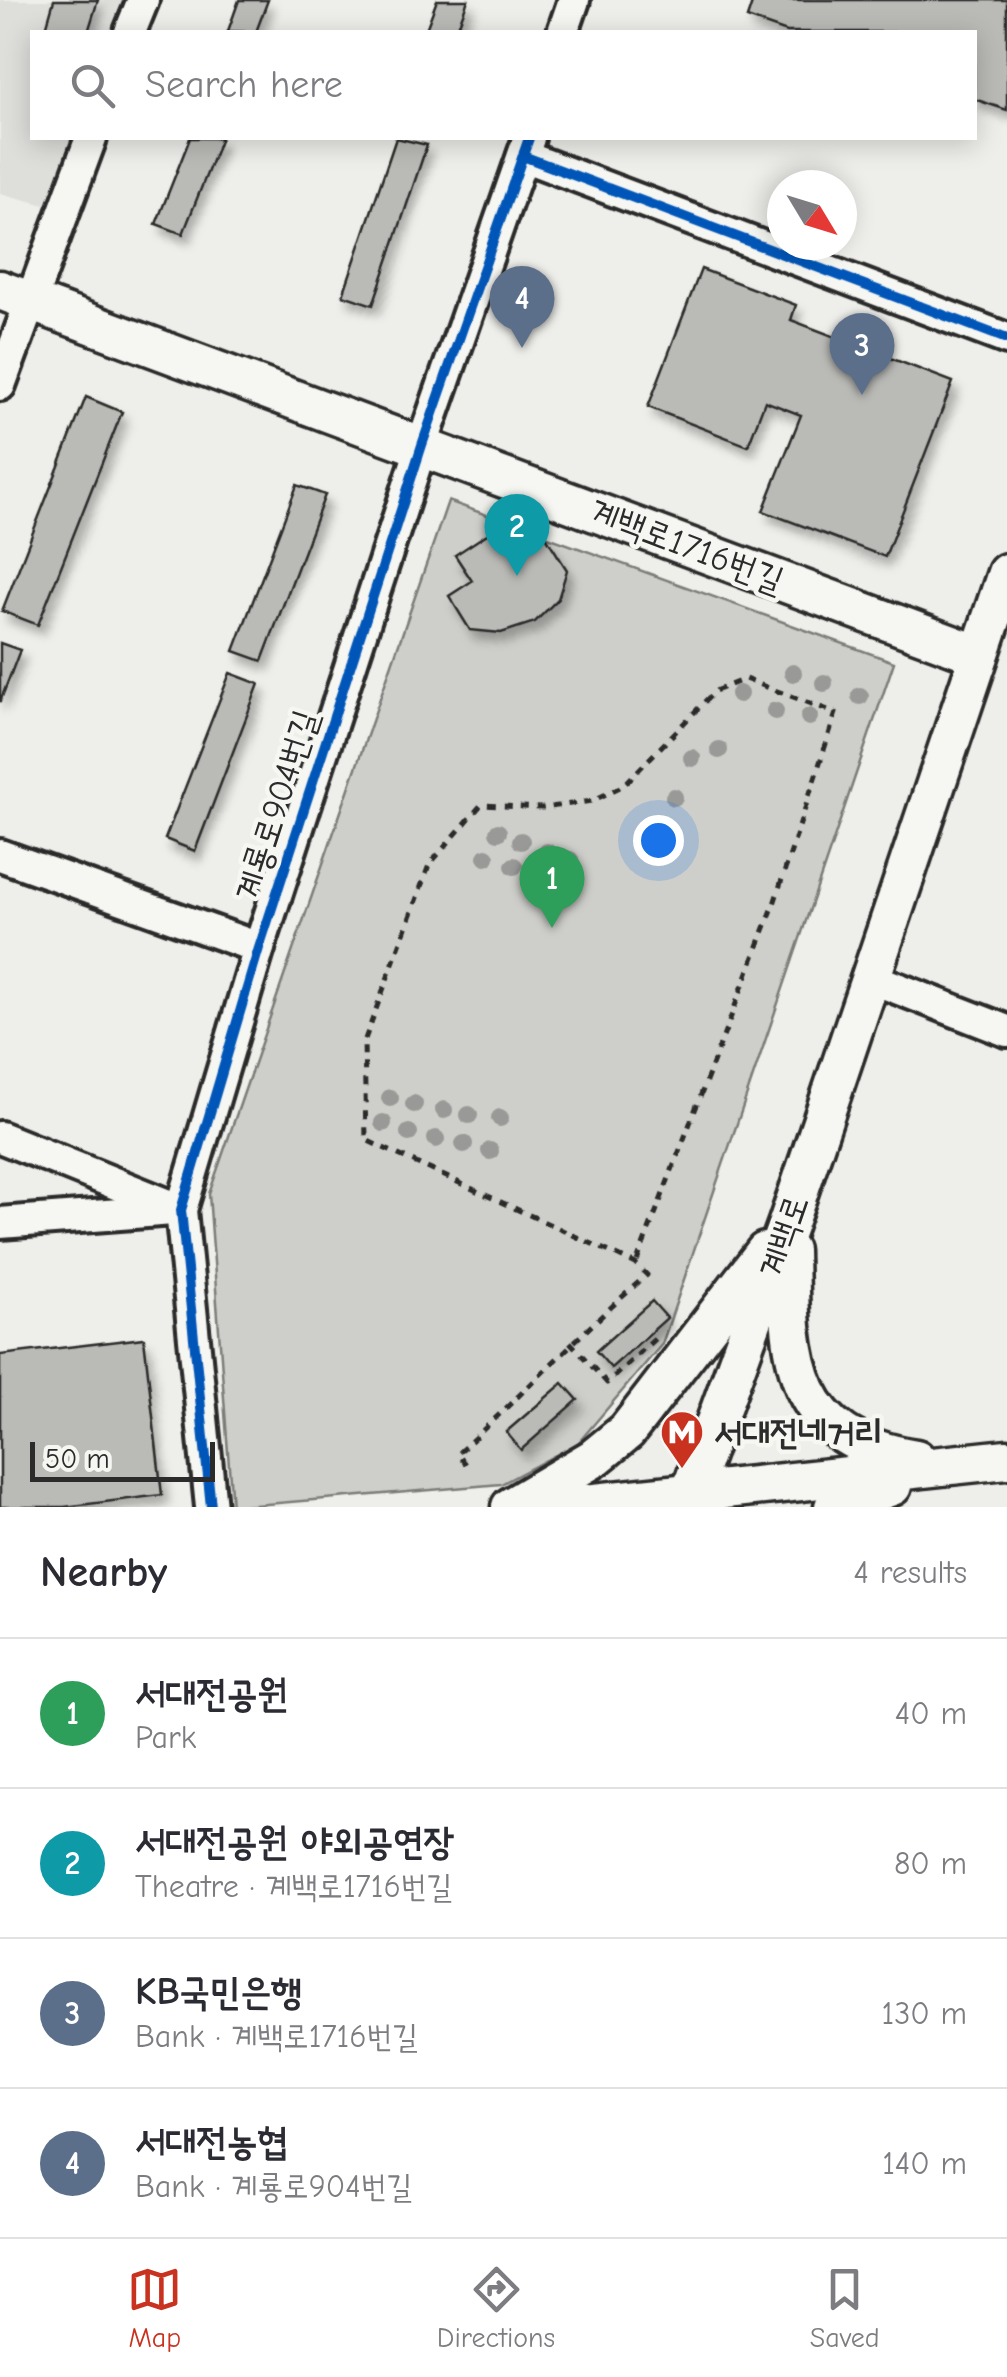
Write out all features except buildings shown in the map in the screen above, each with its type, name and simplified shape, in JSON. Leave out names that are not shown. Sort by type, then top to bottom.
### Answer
[{"type":"main road","name":"계백로1716번길","points":[[16,294],[979,654]]},
{"type":"main road","name":"계백로","points":[[688,1500],[788,1222],[1007,572]]},
{"type":"main road","points":[[788,1222],[789,1314],[802,1388],[840,1433],[869,1448],[953,1465]]},
{"type":"main road","points":[[511,1507],[594,1458],[627,1431],[788,1222]]},
{"type":"main road","points":[[557,1507],[688,1500],[1007,1459]]},
{"type":"main road","points":[[834,1507],[953,1465]]},
{"type":"street","points":[[131,30],[142,0]]},
{"type":"street","points":[[565,30],[574,0]]},
{"type":"street","points":[[0,385],[16,294],[90,140]]},
{"type":"street","points":[[526,146],[1007,339]]},
{"type":"street","name":"계룡로904번길","points":[[211,1507],[181,1210],[259,948],[422,445],[526,146]]},
{"type":"street","points":[[0,855],[259,948]]},
{"type":"street","points":[[871,978],[1007,1031]]},
{"type":"street","points":[[0,1137],[181,1210]]},
{"type":"street","points":[[0,1223],[181,1210]]},
{"type":"path","points":[[466,1464],[456,1454],[518,1398],[570,1342],[648,1275],[636,1264],[366,1140],[364,1042],[430,864],[481,806],[543,808],[592,801],[624,785],[715,691],[745,679],[836,714],[773,907],[636,1264]]},
{"type":"path","points":[[570,1342],[607,1382],[670,1324]]},
{"type":"shaded area","points":[[0,0],[128,0],[116,30],[30,30],[30,140],[71,140],[45,205],[0,193]]},
{"type":"shaded area","points":[[448,501],[894,662],[662,1344],[578,1443],[501,1484],[232,1507],[209,1194]]},
{"type":"cycle path","points":[[211,1507],[181,1210],[259,948],[422,445],[528,140]]},
{"type":"cycle path","points":[[523,156],[1007,339]]},
{"type":"place","name":"서대전농협","points":[[522,348]]},
{"type":"place","name":"KB국민은행","points":[[862,395]]},
{"type":"place","name":"서대전공원 야외공연장","points":[[517,576]]},
{"type":"place","name":"서대전공원","points":[[552,928]]},
{"type":"place","name":"서대전네거리","points":[[682,1470]]}]
